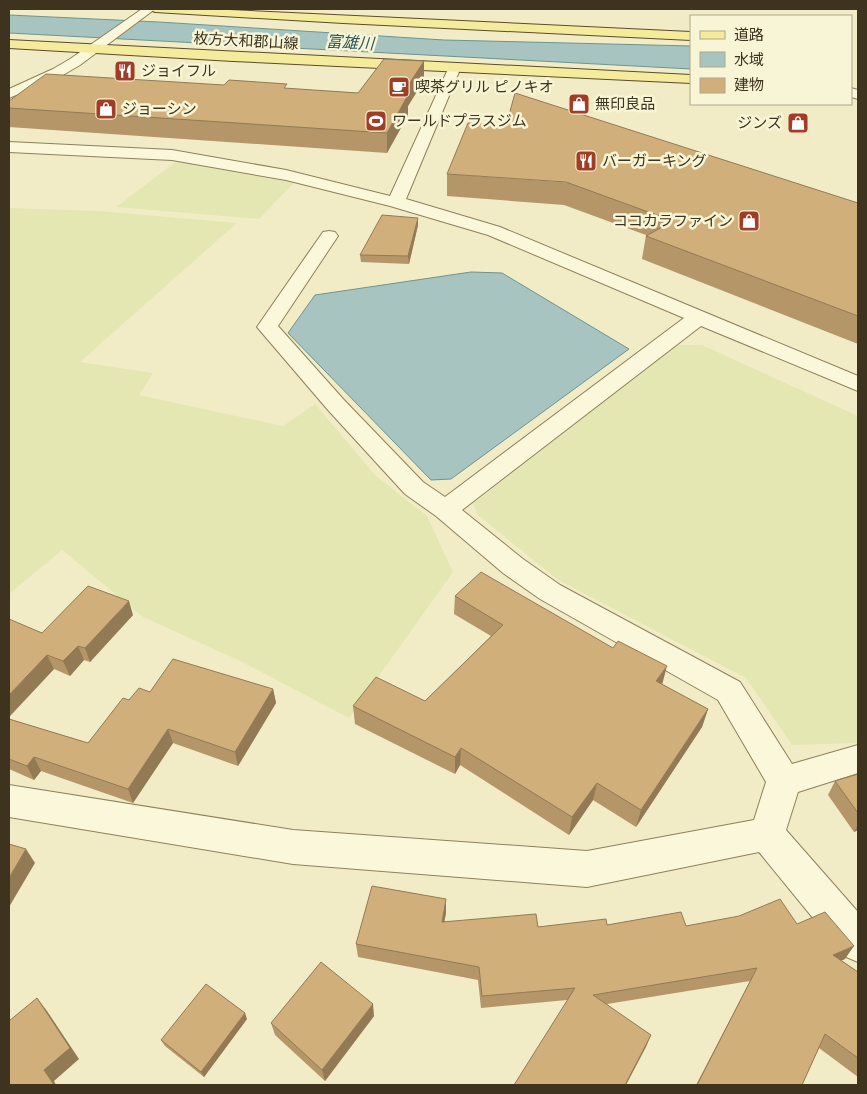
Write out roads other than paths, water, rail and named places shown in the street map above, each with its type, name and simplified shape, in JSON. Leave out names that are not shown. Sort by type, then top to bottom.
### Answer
[{"type":"main road","name":"枚方大和郡山線","points":[[155,9],[690,36]]},
{"type":"main road","name":"枚方大和郡山線","points":[[9,44],[98,47],[455,68],[690,78]]},
{"type":"street","points":[[13,90],[58,72],[98,47],[145,12]]},
{"type":"street","points":[[396,202],[455,68]]},
{"type":"street","points":[[9,147],[172,155],[286,175],[396,202],[494,230],[698,318],[858,384]]},
{"type":"street","points":[[330,236],[267,327],[336,406],[414,488],[446,510],[513,566],[550,592],[729,691],[784,781],[767,834]]},
{"type":"street","points":[[446,510],[698,318]]},
{"type":"street","points":[[784,781],[858,759]]},
{"type":"street","points":[[9,801],[293,847],[587,869],[767,834]]},
{"type":"street","points":[[767,834],[858,942]]},
{"type":"water","name":"富雄川","points":[[9,15],[159,22],[444,40],[690,46],[690,69],[9,33]]},
{"type":"water","points":[[471,272],[502,273],[629,349],[451,479],[431,480],[288,333],[315,295]]},
{"type":"place","name":"ジョイフル","points":[[125,71]]},
{"type":"place","name":"喫茶グリル ピノキオ","points":[[399,87]]},
{"type":"place","name":"無印良品","points":[[579,104]]},
{"type":"place","name":"ジョーシン","points":[[106,109]]},
{"type":"place","name":"ワールドプラスジム","points":[[376,121]]},
{"type":"place","name":"ジンズ","points":[[798,123]]},
{"type":"place","name":"バーガーキング","points":[[586,161]]},
{"type":"place","name":"ココカラファイン","points":[[749,221]]}]
